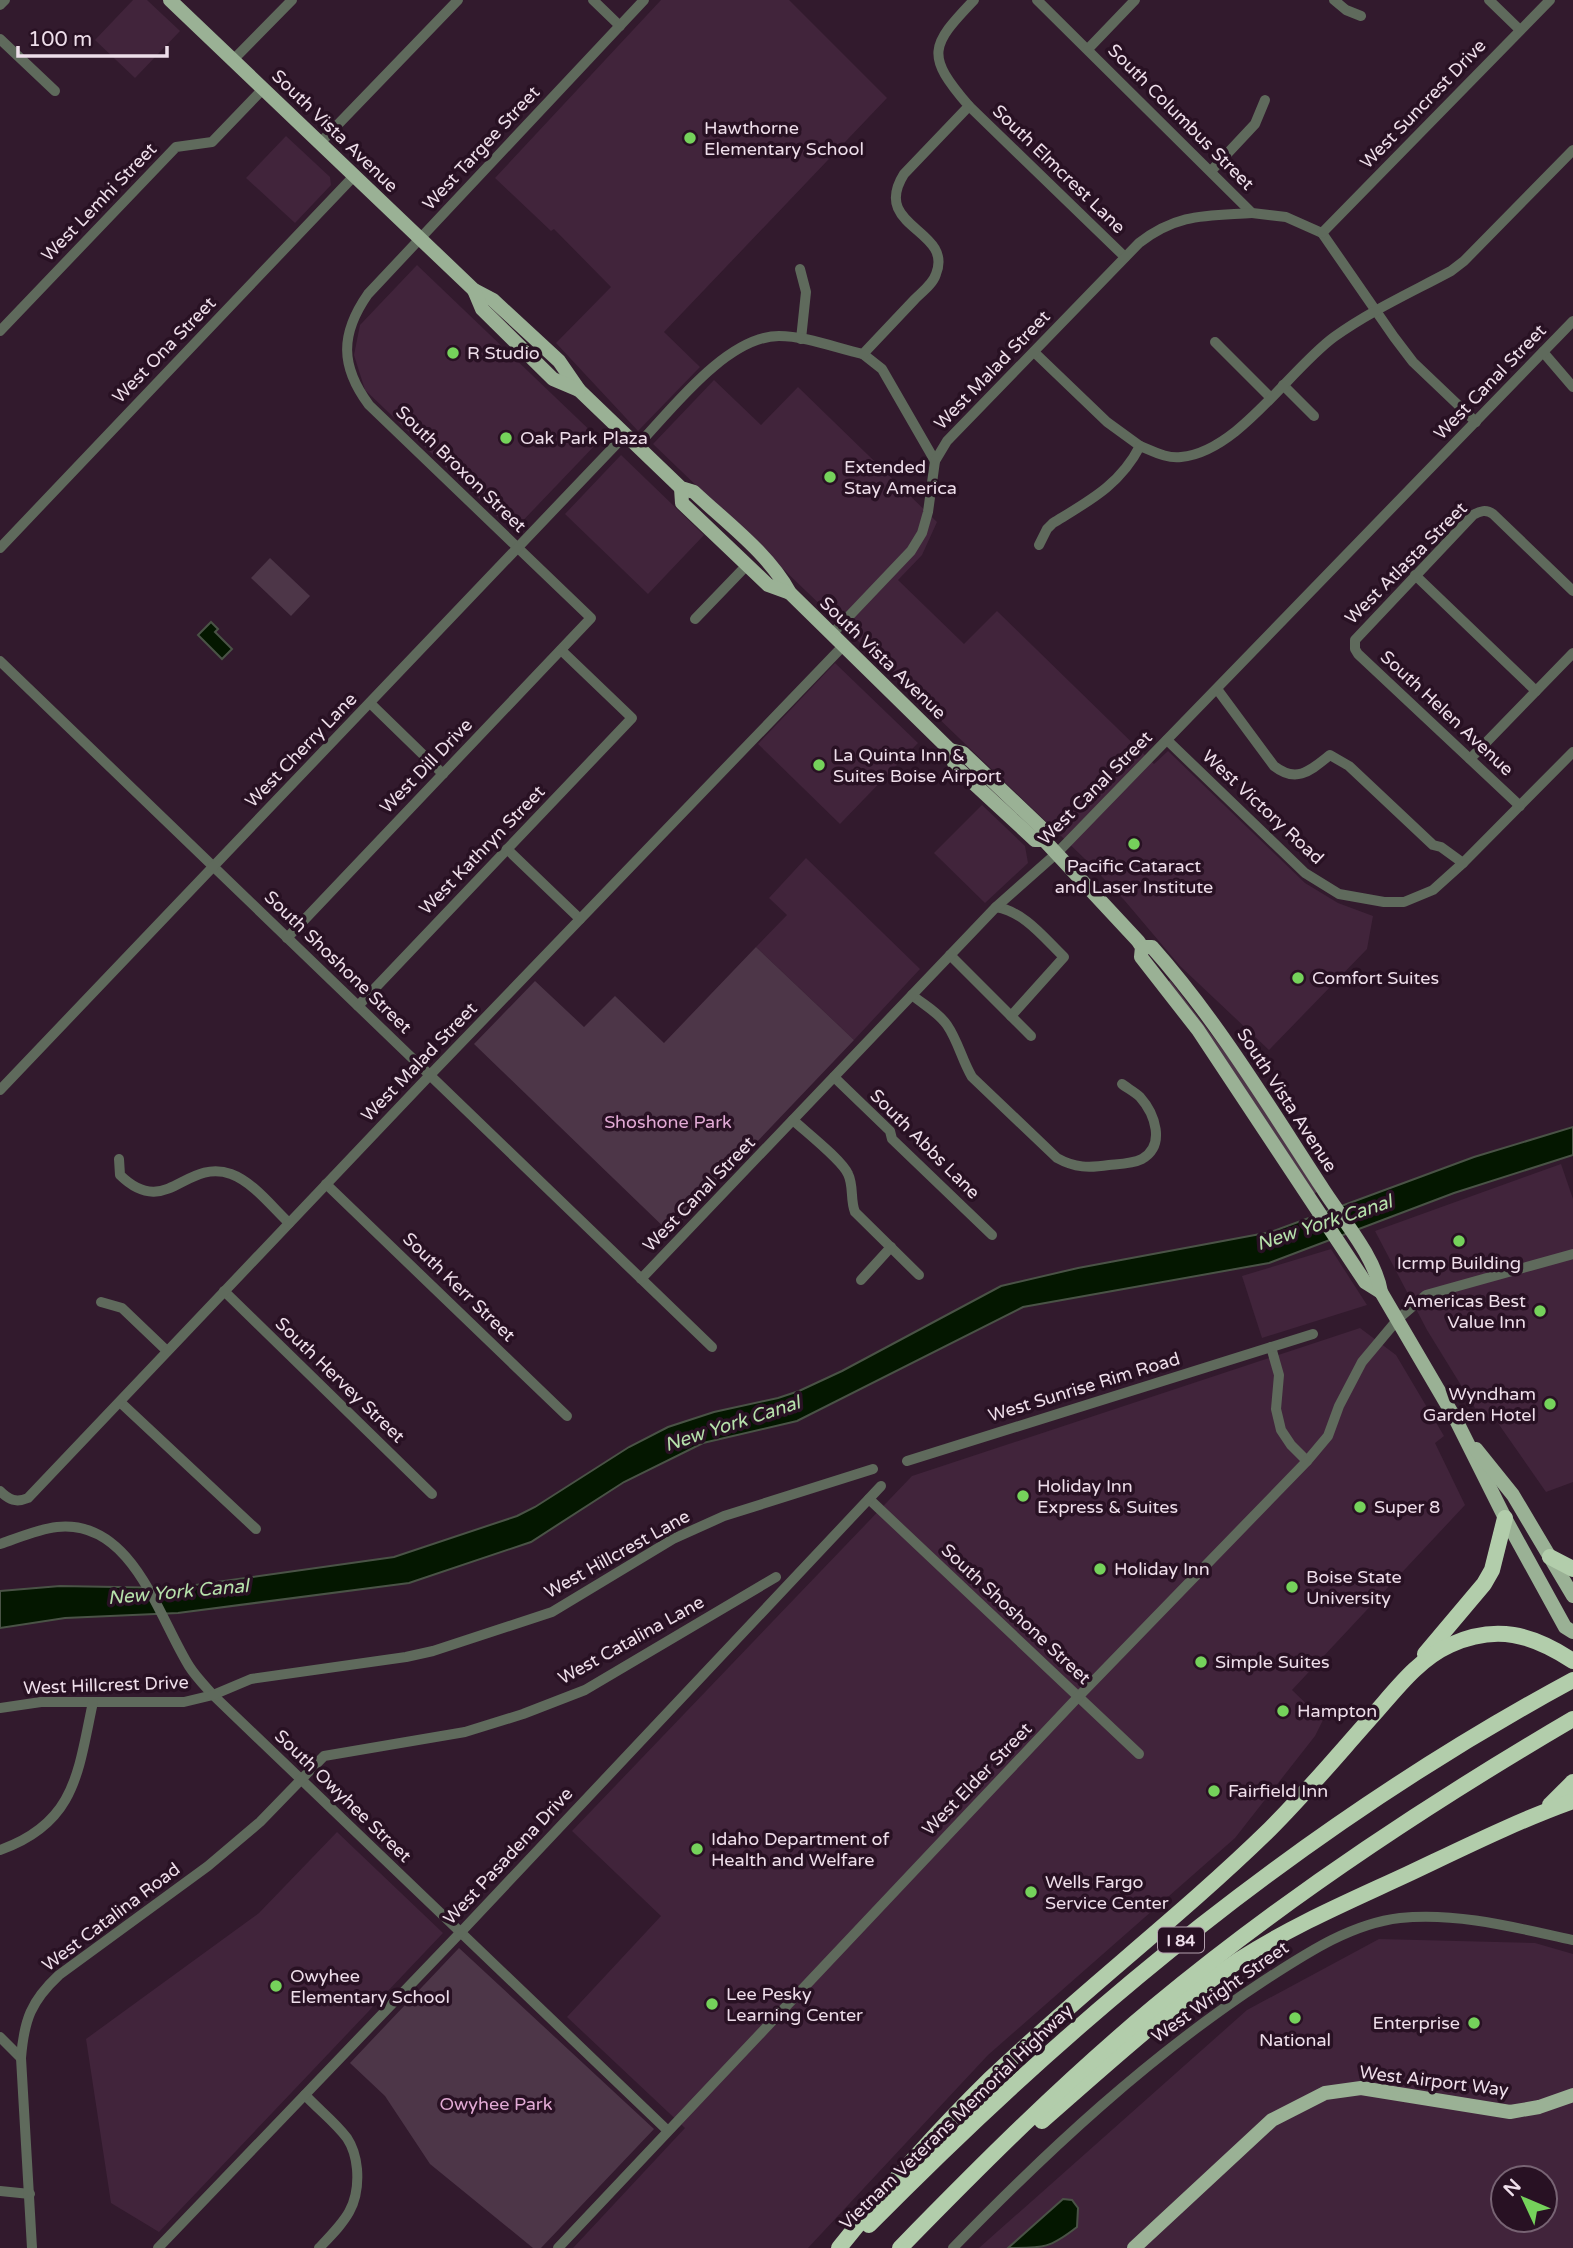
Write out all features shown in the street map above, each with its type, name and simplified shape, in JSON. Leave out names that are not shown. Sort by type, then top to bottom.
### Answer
[{"type":"highway","points":[[839,2248],[921,2152],[990,2079],[1270,1828],[1400,1685],[1484,1584],[1497,1555],[1505,1518]]},
{"type":"highway","points":[[1550,1557],[1573,1569]]},
{"type":"highway","points":[[1400,1685],[1431,1656],[1449,1645],[1474,1636],[1497,1633],[1518,1635],[1545,1643],[1573,1661]]},
{"type":"highway","name":"Vietnam Veterans Memorial Highway","points":[[847,2248],[1021,2076],[1181,1940],[1361,1808],[1477,1735],[1573,1680]]},
{"type":"highway","name":"I 84","points":[[901,2247],[1068,2083],[1203,1967],[1313,1885],[1417,1813],[1573,1719]]},
{"type":"highway","points":[[1537,1814],[1573,1782]]},
{"type":"highway","points":[[901,2247],[1136,2040],[1238,1961],[1327,1909],[1537,1814],[1573,1801]]},
{"type":"main road","name":"South Vista Avenue","points":[[170,0],[474,290],[482,309],[553,379],[579,390],[681,488],[694,492],[760,554],[780,575],[790,593],[950,750],[955,766],[1035,840],[1044,839],[1142,947],[1141,957],[1198,1030],[1336,1241],[1365,1282],[1381,1292]]},
{"type":"main road","name":"South Vista Avenue","points":[[681,488],[682,503],[768,585],[790,593]]},
{"type":"main road","name":"South Vista Avenue","points":[[1142,947],[1152,947],[1193,996],[1226,1041],[1352,1233],[1378,1275],[1381,1292],[1462,1432],[1505,1518],[1565,1627],[1573,1632]]},
{"type":"main road","name":"South Vista Avenue","points":[[1462,1432],[1513,1495],[1573,1596]]},
{"type":"main road","name":"West Airport Way","points":[[1134,2248],[1272,2120],[1325,2093],[1361,2088],[1510,2112],[1539,2107],[1573,2095]]},
{"type":"street","points":[[0,5],[5,0]]},
{"type":"street","points":[[233,60],[292,0]]},
{"type":"street","points":[[320,143],[458,0]]},
{"type":"street","points":[[593,0],[620,26]]},
{"type":"street","name":"West Targee Street","points":[[350,325],[368,294],[644,0]]},
{"type":"street","points":[[863,354],[935,279],[939,261],[934,246],[904,217],[894,198],[897,185],[904,174],[969,106],[955,89],[938,56],[941,36],[974,0]]},
{"type":"street","name":"South Columbus Street","points":[[1037,0],[1252,213],[1286,217],[1322,233]]},
{"type":"street","points":[[1088,49],[1135,0]]},
{"type":"street","points":[[1334,0],[1346,10],[1361,16]]},
{"type":"street","points":[[1489,0],[1520,30]]},
{"type":"street","name":"West Suncrest Drive","points":[[1322,233],[1550,0]]},
{"type":"street","points":[[0,39],[55,92]]},
{"type":"street","name":"West Lemhi Street","points":[[0,331],[176,147],[212,142],[263,89]]},
{"type":"street","points":[[1211,171],[1255,124],[1265,100]]},
{"type":"street","name":"South Elmcrest Lane","points":[[969,106],[1125,257]]},
{"type":"street","points":[[1034,352],[1107,422],[1140,446],[1179,458],[1206,452],[1229,438],[1333,338],[1464,261],[1573,150]]},
{"type":"street","name":"West Ona Street","points":[[0,548],[354,176]]},
{"type":"street","name":"West Malad Street","points":[[832,634],[911,551],[922,533],[928,512],[935,461],[947,441],[1125,257],[1152,233],[1177,220],[1252,213]]},
{"type":"street","points":[[1322,233],[1413,362],[1476,422]]},
{"type":"street","points":[[800,269],[806,292],[802,339]]},
{"type":"street","name":"West Canal Street","points":[[641,1279],[996,907],[1057,853],[1573,321]]},
{"type":"street","name":"South Broxon Street","points":[[350,325],[347,353],[349,370],[369,405],[591,618]]},
{"type":"street","points":[[637,446],[716,364],[750,342],[779,336],[863,354],[882,369],[935,461]]},
{"type":"street","points":[[1215,342],[1270,397]]},
{"type":"street","points":[[1542,352],[1573,387]]},
{"type":"street","points":[[1283,385],[1314,416]]},
{"type":"street","name":"West Cherry Lane","points":[[0,1090],[4,1077],[214,867],[626,434]]},
{"type":"street","points":[[1039,545],[1053,523],[1107,490],[1132,463],[1140,446]]},
{"type":"street","name":"West Atlasta Street","points":[[1354,644],[1357,636],[1474,515],[1486,511],[1493,514],[1573,591]]},
{"type":"street","points":[[695,619],[747,565]]},
{"type":"street","points":[[1415,575],[1536,691]]},
{"type":"street","name":"West Dill Drive","points":[[287,937],[591,618]]},
{"type":"street","name":"South Helen Avenue","points":[[1354,644],[1358,654],[1520,806]]},
{"type":"street","name":"West Malad Street","points":[[0,1491],[19,1502],[28,1498],[844,645]]},
{"type":"street","name":"West Kathryn Street","points":[[358,1006],[632,718],[561,650]]},
{"type":"street","points":[[1470,759],[1573,653]]},
{"type":"street","name":"South Shoshone Street","points":[[0,661],[712,1347]]},
{"type":"street","points":[[1217,689],[1274,766],[1285,775],[1297,776],[1330,755],[1349,766],[1433,845],[1441,847],[1463,863]]},
{"type":"street","points":[[370,703],[443,774]]},
{"type":"street","name":"West Victory Road","points":[[1167,740],[1306,873],[1339,894],[1384,902],[1404,902],[1433,890],[1573,751]]},
{"type":"street","points":[[507,849],[580,919]]},
{"type":"street","points":[[996,907],[1008,909],[1021,916],[1064,957],[1011,1016]]},
{"type":"street","points":[[950,956],[1031,1036]]},
{"type":"street","points":[[912,995],[946,1023],[972,1077],[1057,1158],[1070,1165],[1086,1168],[1134,1162],[1153,1149],[1157,1135],[1154,1121],[1139,1097],[1122,1084]]},
{"type":"street","name":"South Abbs Lane","points":[[834,1077],[890,1131],[892,1139],[992,1235]]},
{"type":"street","points":[[793,1120],[845,1170],[850,1181],[855,1212],[919,1275]]},
{"type":"street","points":[[119,1159],[120,1175],[132,1186],[151,1192],[163,1191],[206,1172],[221,1171],[234,1175],[246,1182],[289,1223]]},
{"type":"street","name":"South Kerr Street","points":[[326,1184],[566,1416]]},
{"type":"street","points":[[861,1280],[891,1247]]},
{"type":"street","points":[[1398,1319],[1426,1295],[1573,1254]]},
{"type":"street","name":"South Hervey Street","points":[[224,1291],[432,1494]]},
{"type":"street","points":[[101,1302],[122,1308],[167,1351]]},
{"type":"street","name":"West Elder Street","points":[[558,2248],[1079,1696],[1307,1461],[1328,1436],[1339,1406],[1362,1362],[1398,1319]]},
{"type":"street","name":"West Sunrise Rim Road","points":[[907,1461],[1314,1334]]},
{"type":"street","points":[[1271,1347],[1279,1375],[1276,1409],[1281,1430],[1290,1445],[1307,1461]]},
{"type":"street","points":[[120,1402],[256,1529]]},
{"type":"street","name":"West Hillcrest Lane","points":[[213,1695],[251,1679],[433,1651],[552,1612],[673,1539],[724,1516],[873,1469]]},
{"type":"street","name":"West Pasadena Drive","points":[[158,2248],[460,1933],[881,1486]]},
{"type":"street","name":"South Shoshone Street","points":[[869,1499],[1139,1754]]},
{"type":"street","name":"South Owyhee Street","points":[[0,1544],[57,1527],[83,1528],[119,1547],[134,1565],[190,1666],[213,1695],[667,2130]]},
{"type":"street","name":"West Catalina Lane","points":[[301,1780],[324,1756],[465,1732],[523,1714],[585,1690],[776,1577]]},
{"type":"street","name":"West Hillcrest Drive","points":[[0,1708],[41,1702],[184,1702],[213,1695]]},
{"type":"street","points":[[0,1850],[31,1837],[51,1820],[66,1801],[78,1771],[93,1702]]},
{"type":"street","name":"West Catalina Road","points":[[32,2248],[21,2057],[23,2033],[31,2009],[42,1991],[59,1975],[208,1866],[260,1822],[301,1780]]},
{"type":"street","name":"West Wright Street","points":[[953,2248],[1041,2159],[1174,2043],[1326,1942],[1369,1925],[1398,1918],[1439,1917],[1506,1926],[1573,1940]]},
{"type":"street","points":[[0,2037],[21,2057]]},
{"type":"street","points":[[305,2095],[346,2138],[356,2164],[358,2189],[353,2206],[342,2224],[319,2248]]},
{"type":"street","points":[[0,2191],[30,2194]]},
{"type":"shaded area","points":[[133,0],[147,0],[180,31],[135,78],[95,40]]},
{"type":"shaded area","name":"Hawthorne Elementary School","points":[[661,0],[789,0],[887,98],[664,332],[700,367],[638,431],[556,343],[611,287],[554,229],[551,231],[495,178]]},
{"type":"shaded area","points":[[286,136],[330,177],[331,185],[295,223],[246,178]]},
{"type":"shaded area","points":[[417,265],[600,440],[513,531],[365,390],[354,355],[360,325]]},
{"type":"shaded area","points":[[714,380],[761,425],[798,387],[937,522],[922,555],[898,580],[964,644],[997,611],[1154,764],[1168,751],[1305,883],[1338,903],[1373,916],[1367,949],[1269,1050],[1180,966],[1085,859],[653,444]]},
{"type":"shaded area","points":[[621,455],[704,535],[648,594],[565,514]]},
{"type":"shaded area","points":[[835,663],[918,743],[840,824],[758,744]]},
{"type":"shaded area","points":[[982,805],[1025,846],[1028,863],[985,903],[934,853]]},
{"type":"shaded area","points":[[806,858],[920,969],[854,1040],[756,947],[787,915],[769,898]]},
{"type":"shaded area","points":[[1561,1164],[1573,1199],[1573,1482],[1546,1492],[1493,1416],[1483,1421],[1427,1330],[1375,1231]]},
{"type":"shaded area","points":[[1331,1249],[1367,1305],[1262,1338],[1242,1276]]},
{"type":"shaded area","points":[[1360,1328],[1396,1355],[1444,1436],[1435,1443],[1465,1505],[1292,1690],[1323,1720],[1315,1736],[1235,1838],[988,2055],[808,2248],[573,2248],[685,2128],[567,2017],[661,1916],[572,1831],[912,1476]]},
{"type":"shaded area","name":"Owyhee Elementary School","points":[[337,1832],[443,1933],[159,2232],[111,2203],[86,2039],[259,1913]]},
{"type":"shaded area","points":[[1379,1939],[1535,1943],[1573,1954],[1573,2248],[979,2248],[1247,2010]]},
{"type":"green space","points":[[270,558],[310,596],[291,616],[251,578]]},
{"type":"green space","name":"Shoshone Park","points":[[756,947],[854,1040],[670,1233],[474,1044],[535,981],[584,1027],[615,996],[664,1043]]},
{"type":"green space","points":[[1170,980],[1240,1072],[1317,1192],[1313,1194],[1168,983]]},
{"type":"green space","name":"Owyhee Park","points":[[459,1948],[654,2129],[541,2248],[533,2248],[430,2164],[385,2096],[350,2063]]},
{"type":"water","points":[[211,622],[218,629],[215,632],[232,649],[222,659],[198,635]]},
{"type":"water","name":"New York Canal","points":[[1573,1127],[1573,1155],[1454,1193],[1269,1263],[1023,1307],[797,1421],[703,1443],[624,1482],[531,1542],[409,1583],[178,1613],[65,1618],[0,1628],[0,1591],[60,1586],[174,1588],[394,1557],[517,1516],[629,1447],[668,1427],[714,1412],[799,1391],[1001,1286],[1078,1268],[1271,1232],[1474,1157]]},
{"type":"water","points":[[1063,2199],[1072,2200],[1078,2208],[1077,2227],[1053,2243],[1031,2248],[1008,2248]]},
{"type":"place","name":"Hawthorne Elementary School","points":[[690,138]]},
{"type":"place","name":"R Studio","points":[[453,353]]},
{"type":"place","name":"Oak Park Plaza","points":[[506,438]]},
{"type":"place","name":"Extended Stay America","points":[[830,477]]},
{"type":"place","name":"La Quinta Inn & Suites Boise Airport","points":[[819,765]]},
{"type":"place","name":"Pacific Cataract and Laser Institute","points":[[1134,844]]},
{"type":"place","name":"Comfort Suites","points":[[1298,978]]},
{"type":"place","name":"Icrmp Building","points":[[1459,1241]]},
{"type":"place","name":"Americas Best Value Inn","points":[[1540,1311]]},
{"type":"place","name":"Wyndham Garden Hotel","points":[[1550,1404]]},
{"type":"place","name":"Holiday Inn Express & Suites","points":[[1023,1496]]},
{"type":"place","name":"Super 8","points":[[1360,1507]]},
{"type":"place","name":"Holiday Inn","points":[[1100,1569]]},
{"type":"place","name":"Boise State University","points":[[1292,1587]]},
{"type":"place","name":"Simple Suites","points":[[1201,1662]]},
{"type":"place","name":"Hampton","points":[[1283,1711]]},
{"type":"place","name":"Fairfield Inn","points":[[1214,1791]]},
{"type":"place","name":"Idaho Department of Health and Welfare","points":[[697,1849]]},
{"type":"place","name":"Wells Fargo Service Center","points":[[1031,1892]]},
{"type":"place","name":"Owyhee Elementary School","points":[[276,1986]]},
{"type":"place","name":"Lee Pesky Learning Center","points":[[712,2004]]},
{"type":"place","name":"National","points":[[1295,2018]]},
{"type":"place","name":"Enterprise","points":[[1474,2023]]}]
